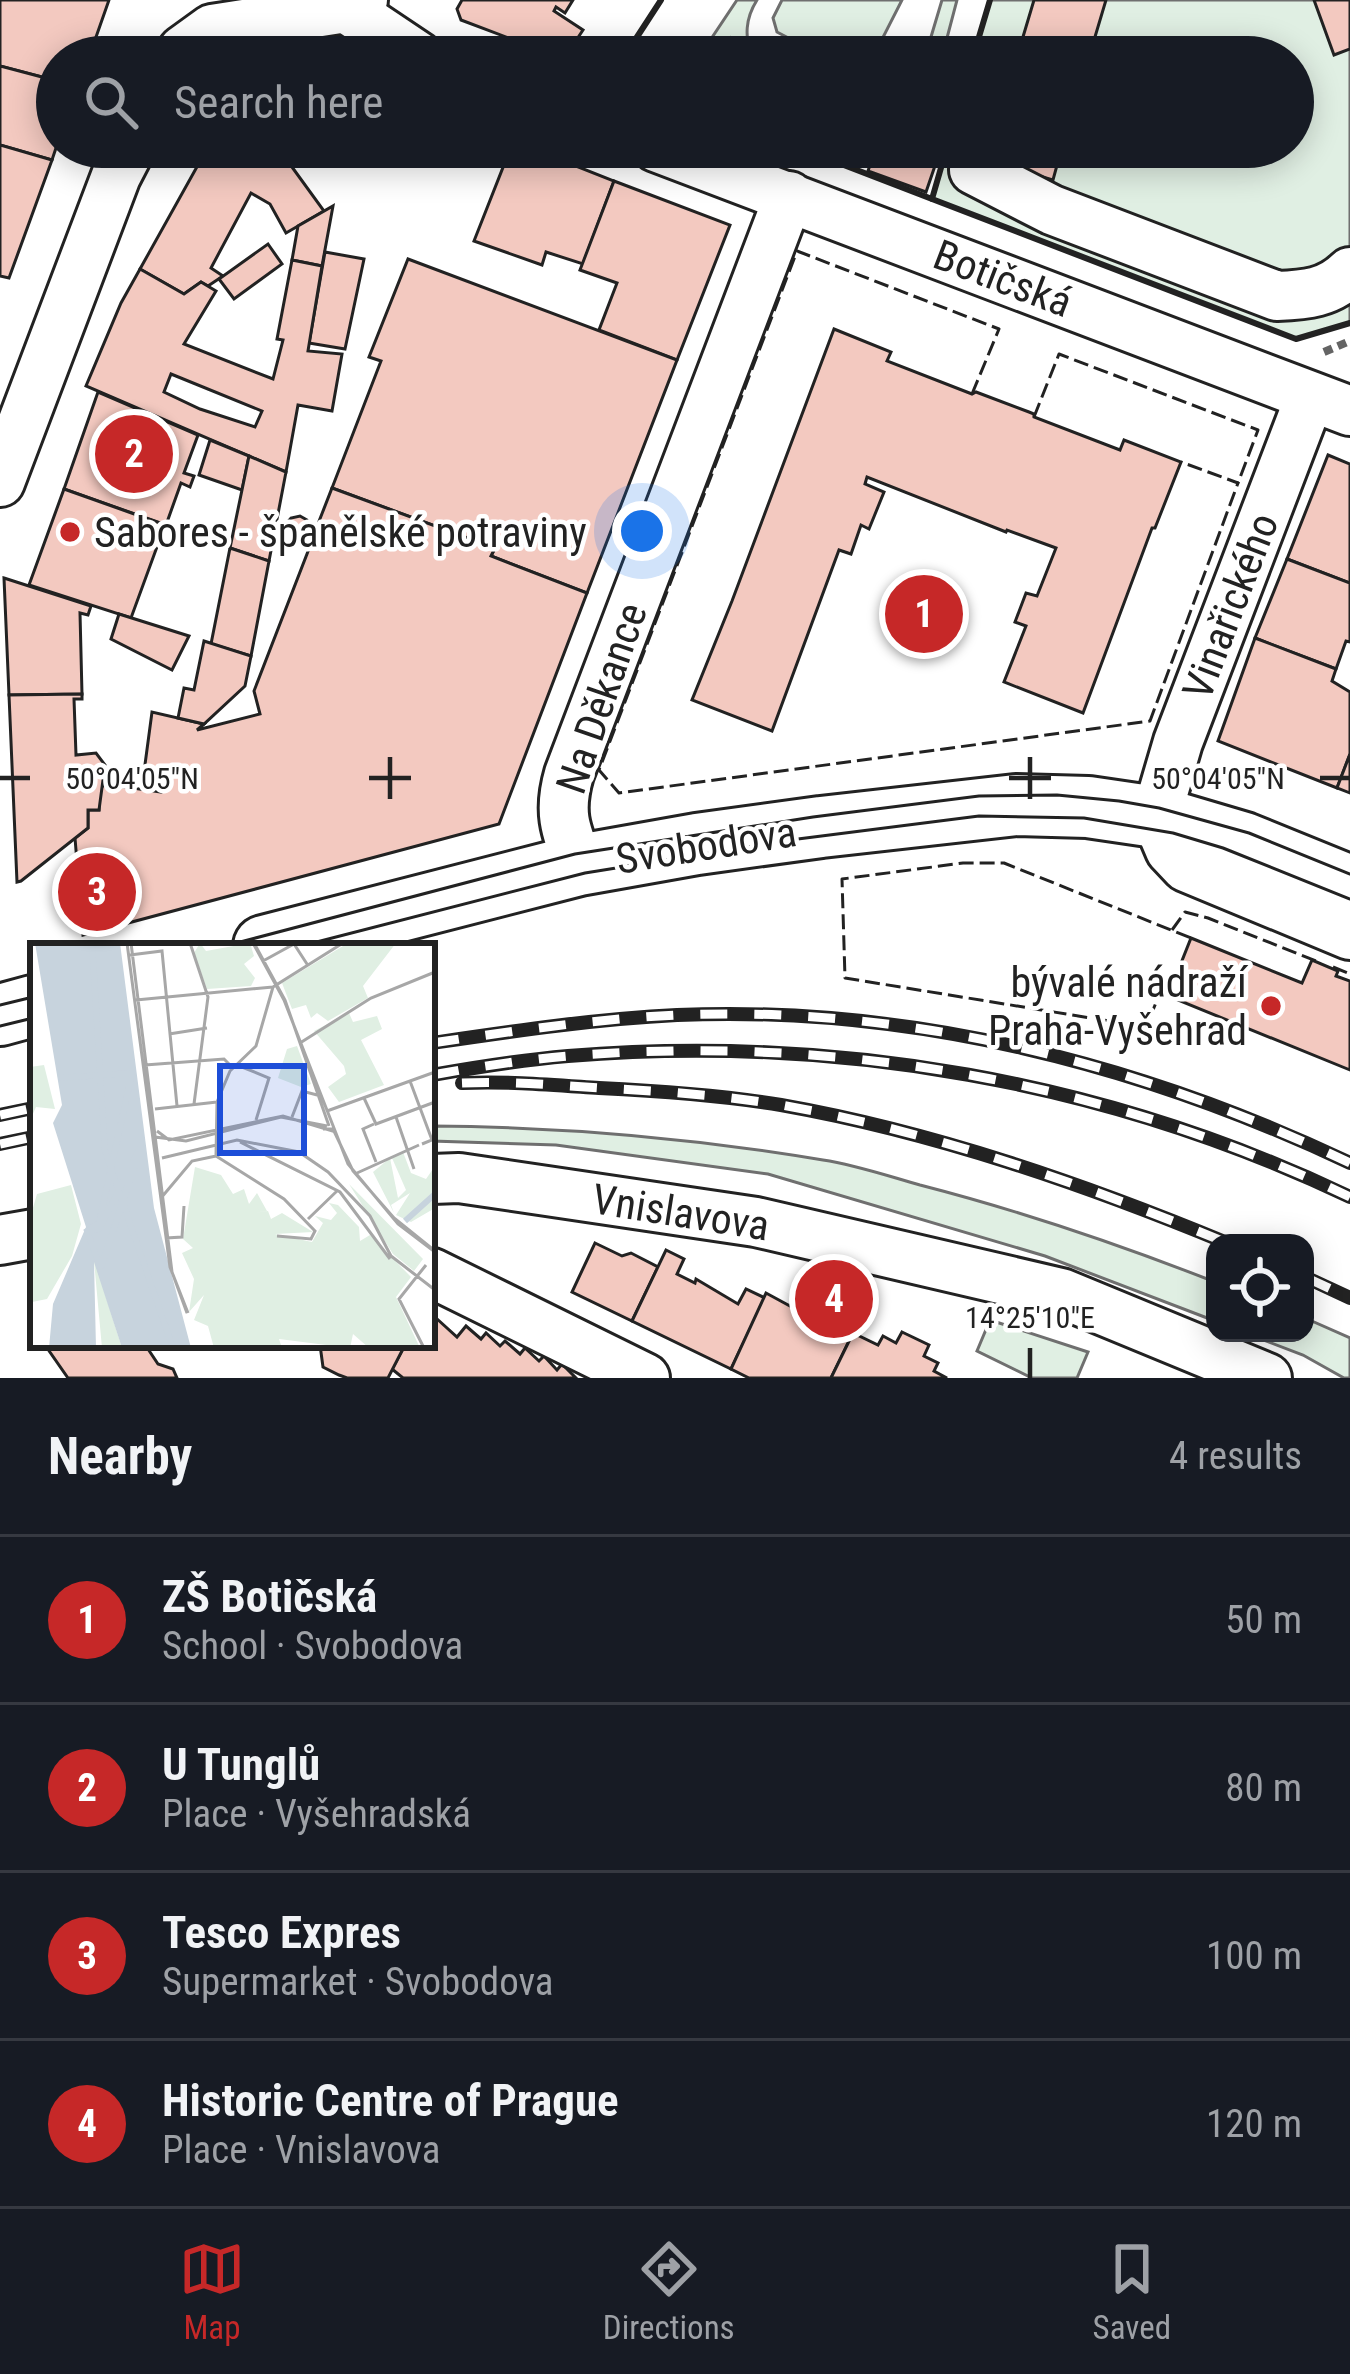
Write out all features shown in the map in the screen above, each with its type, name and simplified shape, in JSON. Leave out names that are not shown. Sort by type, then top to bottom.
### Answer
[{"type":"main road","name":"Svobodova","points":[[276,943],[579,865],[698,844],[980,807],[1056,805],[1156,818],[1244,842],[1350,886]]},
{"type":"main road","points":[[0,1015],[30,1007]]},
{"type":"street","points":[[195,29],[355,4],[394,36]]},
{"type":"street","points":[[0,482],[120,168]]},
{"type":"street","name":"Botičská","points":[[713,168],[1330,404]]},
{"type":"street","points":[[974,170],[1052,210],[1277,296],[1315,294],[1350,272]]},
{"type":"street","name":"Na Děkance","points":[[579,865],[563,823],[562,798],[569,774],[789,196]]},
{"type":"street","name":"Vinařického","points":[[1156,818],[1178,742],[1330,404]]},
{"type":"street","points":[[1156,818],[1169,850],[1186,867],[1350,935]]},
{"type":"street","name":"Vnislavova","points":[[435,1179],[459,1178],[756,1222],[1061,1293],[1267,1378]]},
{"type":"street","points":[[0,1240],[30,1235]]},
{"type":"street","points":[[435,1274],[645,1378]]},
{"type":"green space","points":[[737,0],[757,0],[748,36],[713,36]]},
{"type":"green space","points":[[782,0],[902,0],[884,36],[785,36],[777,32],[773,18]]},
{"type":"green space","points":[[942,0],[957,0],[948,36],[931,36]]},
{"type":"green space","points":[[990,0],[1350,0],[1350,323],[1296,339],[932,199],[941,168],[1314,168],[1314,36],[979,36]]},
{"type":"green space","points":[[435,1126],[677,1140],[860,1168],[1032,1217],[1206,1279],[1206,1318],[1045,1256],[768,1174],[556,1145],[435,1141]]},
{"type":"green space","points":[[990,1320],[1088,1352],[1077,1378],[1032,1378],[977,1351]]},
{"type":"green space","points":[[1314,1322],[1350,1338],[1350,1378],[1344,1378],[1269,1342],[1314,1342]]},
{"type":"building","points":[[0,0],[109,0],[96,36],[36,36],[36,75],[0,66]]},
{"type":"building","points":[[462,0],[573,0],[565,13],[556,7],[554,11],[583,30],[579,36],[503,36],[461,20],[457,9]]},
{"type":"building","points":[[1034,0],[1106,0],[1095,36],[1023,36]]},
{"type":"building","points":[[1314,0],[1350,0],[1350,49],[1334,55]]},
{"type":"building","points":[[0,66],[36,75],[36,155],[0,145]]},
{"type":"building","points":[[0,145],[36,155],[36,168],[49,168],[9,278],[0,276]]},
{"type":"building","points":[[196,168],[293,168],[324,211],[286,233],[270,204],[251,193],[211,268],[223,276],[208,286],[201,282],[184,294],[140,269]]},
{"type":"building","points":[[503,168],[581,168],[614,181],[583,264],[546,252],[542,265],[474,241]]},
{"type":"building","points":[[869,168],[934,168],[926,192]]},
{"type":"building","points":[[1011,168],[1056,168],[1053,180]]},
{"type":"building","points":[[614,181],[730,225],[677,360],[599,330],[617,283],[580,270]]},
{"type":"building","points":[[333,206],[322,266],[292,260],[298,226]]},
{"type":"building","points":[[268,244],[282,264],[234,299],[219,279]]},
{"type":"building","points":[[325,252],[364,259],[345,349],[309,343]]},
{"type":"building","points":[[408,259],[677,360],[587,593],[491,556],[495,548],[332,488],[381,361],[369,357]]},
{"type":"building","points":[[292,260],[322,266],[308,351],[342,354],[332,411],[298,405],[286,472],[86,386],[140,269],[184,294],[201,282],[216,291],[184,344],[273,379],[283,340],[277,339]],"holes":[[[171,374],[262,411],[255,427],[164,392]]]},
{"type":"building","points":[[834,329],[891,352],[887,361],[972,394],[1120,450],[1124,440],[1181,462],[1083,713],[1004,682],[1026,626],[1015,622],[1026,593],[1037,596],[1056,548],[867,477],[865,484],[884,492],[869,529],[861,525],[851,554],[839,550],[772,731],[692,700]]},
{"type":"building","points":[[98,392],[198,435],[184,473],[194,476],[190,487],[181,483],[166,525],[64,489]]},
{"type":"building","points":[[210,440],[249,456],[242,490],[199,475]]},
{"type":"building","points":[[1328,455],[1350,464],[1350,583],[1287,559]]},
{"type":"building","points":[[249,456],[286,472],[269,561],[230,548]]},
{"type":"building","points":[[332,488],[495,548],[491,556],[587,593],[499,824],[83,935],[75,838],[88,828],[88,810],[99,810],[104,784],[161,792],[163,775],[144,772],[152,712],[204,724],[197,730],[260,714],[254,691],[312,541],[290,538],[285,525],[300,516],[316,529]]},
{"type":"building","points":[[64,489],[165,525],[131,618],[29,585]]},
{"type":"building","points":[[230,548],[269,561],[251,656],[211,644]]},
{"type":"building","points":[[1287,559],[1350,583],[1350,642],[1346,641],[1336,669],[1255,638]]},
{"type":"building","points":[[4,578],[91,606],[88,615],[80,613],[82,694],[9,695]]},
{"type":"building","points":[[119,614],[189,636],[172,670],[111,639]]},
{"type":"building","points":[[1255,638],[1336,669],[1332,681],[1350,692],[1350,754],[1337,788],[1218,741]]},
{"type":"building","points":[[204,641],[251,656],[245,686],[204,724],[178,718],[184,688],[194,690]]},
{"type":"building","points":[[82,694],[82,699],[74,699],[76,755],[96,753],[105,765],[99,810],[88,810],[88,828],[17,882],[9,695]]},
{"type":"building","points":[[1350,754],[1350,793],[1337,788]]},
{"type":"building","name":"bývalé nádraží Praha-Vyšehrad","points":[[1191,938],[1302,983],[1312,960],[1338,971],[1336,976],[1350,981],[1350,1070],[1168,996]]},
{"type":"building","points":[[595,1243],[658,1267],[632,1321],[572,1292]]},
{"type":"building","points":[[666,1250],[684,1259],[677,1274],[695,1283],[696,1279],[738,1304],[746,1289],[765,1298],[731,1369],[632,1321]]},
{"type":"building","points":[[811,1282],[833,1293],[823,1313],[830,1317],[827,1323],[852,1335],[831,1378],[749,1378],[731,1369],[766,1293],[790,1306],[794,1299],[800,1303]]},
{"type":"building","points":[[435,1318],[457,1337],[466,1326],[481,1339],[486,1333],[500,1346],[505,1341],[520,1354],[525,1348],[539,1361],[544,1356],[557,1370],[562,1364],[576,1378],[403,1378],[392,1369],[403,1348],[435,1348]]},
{"type":"building","points":[[902,1332],[929,1345],[924,1356],[938,1363],[934,1371],[947,1378],[831,1378],[853,1333],[878,1345],[883,1336],[896,1343]]},
{"type":"building","points":[[47,1348],[147,1348],[158,1364],[173,1369],[177,1378],[68,1378]]},
{"type":"building","points":[[320,1348],[403,1348],[388,1378],[347,1378],[323,1367]]},
{"type":"tram line","points":[[236,943],[575,854],[979,796],[1057,795],[1159,808],[1249,833],[1350,874]]},
{"type":"tram line","points":[[313,943],[585,873],[979,816],[1084,818],[1173,833],[1350,899]]},
{"type":"tram line","points":[[0,1005],[30,998]]},
{"type":"tram line","points":[[0,1026],[30,1019]]},
{"type":"railway","points":[[435,1043],[677,1015],[764,1014],[937,1031],[1107,1070],[1271,1128],[1350,1163]]},
{"type":"railway","points":[[435,1075],[551,1058],[669,1051],[869,1060],[968,1075],[1163,1123],[1350,1197]]},
{"type":"railway","points":[[462,1083],[690,1094],[838,1116],[1008,1162],[1206,1235]]},
{"type":"railway","points":[[0,1115],[30,1109]]},
{"type":"railway","points":[[0,1144],[30,1138]]},
{"type":"railway","points":[[1314,1281],[1350,1298]]},
{"type":"fence","points":[[972,394],[999,329],[797,251],[599,770],[619,793],[1150,721],[1238,483],[1181,462]]},
{"type":"fence","points":[[1034,417],[1059,354],[1258,430],[1238,483]]},
{"type":"fence","points":[[1168,996],[1160,993],[1146,1027],[845,978],[842,879],[963,863],[1004,863],[1191,938]]},
{"type":"fence","points":[[1172,930],[1185,912],[1316,961]]},
{"type":"fence","points":[[1333,967],[1350,974]]},
{"type":"wall","points":[[638,36],[661,0]]},
{"type":"wall","points":[[979,36],[990,0]]},
{"type":"wall","points":[[852,168],[932,199]]},
{"type":"wall","points":[[941,168],[932,199],[1296,339],[1350,323]]},
{"type":"place","name":"U Tunglů","points":[[134,454]]},
{"type":"place","name":"Sabores - španělské potraviny","points":[[70,532]]},
{"type":"place","name":"ZŠ Botičská","points":[[924,614]]},
{"type":"place","name":"Tesco Expres","points":[[97,892]]},
{"type":"place","name":"bývalé nádraží Praha-Vyšehrad","points":[[1271,1006]]},
{"type":"place","name":"Historic Centre of Prague","points":[[834,1299]]}]
